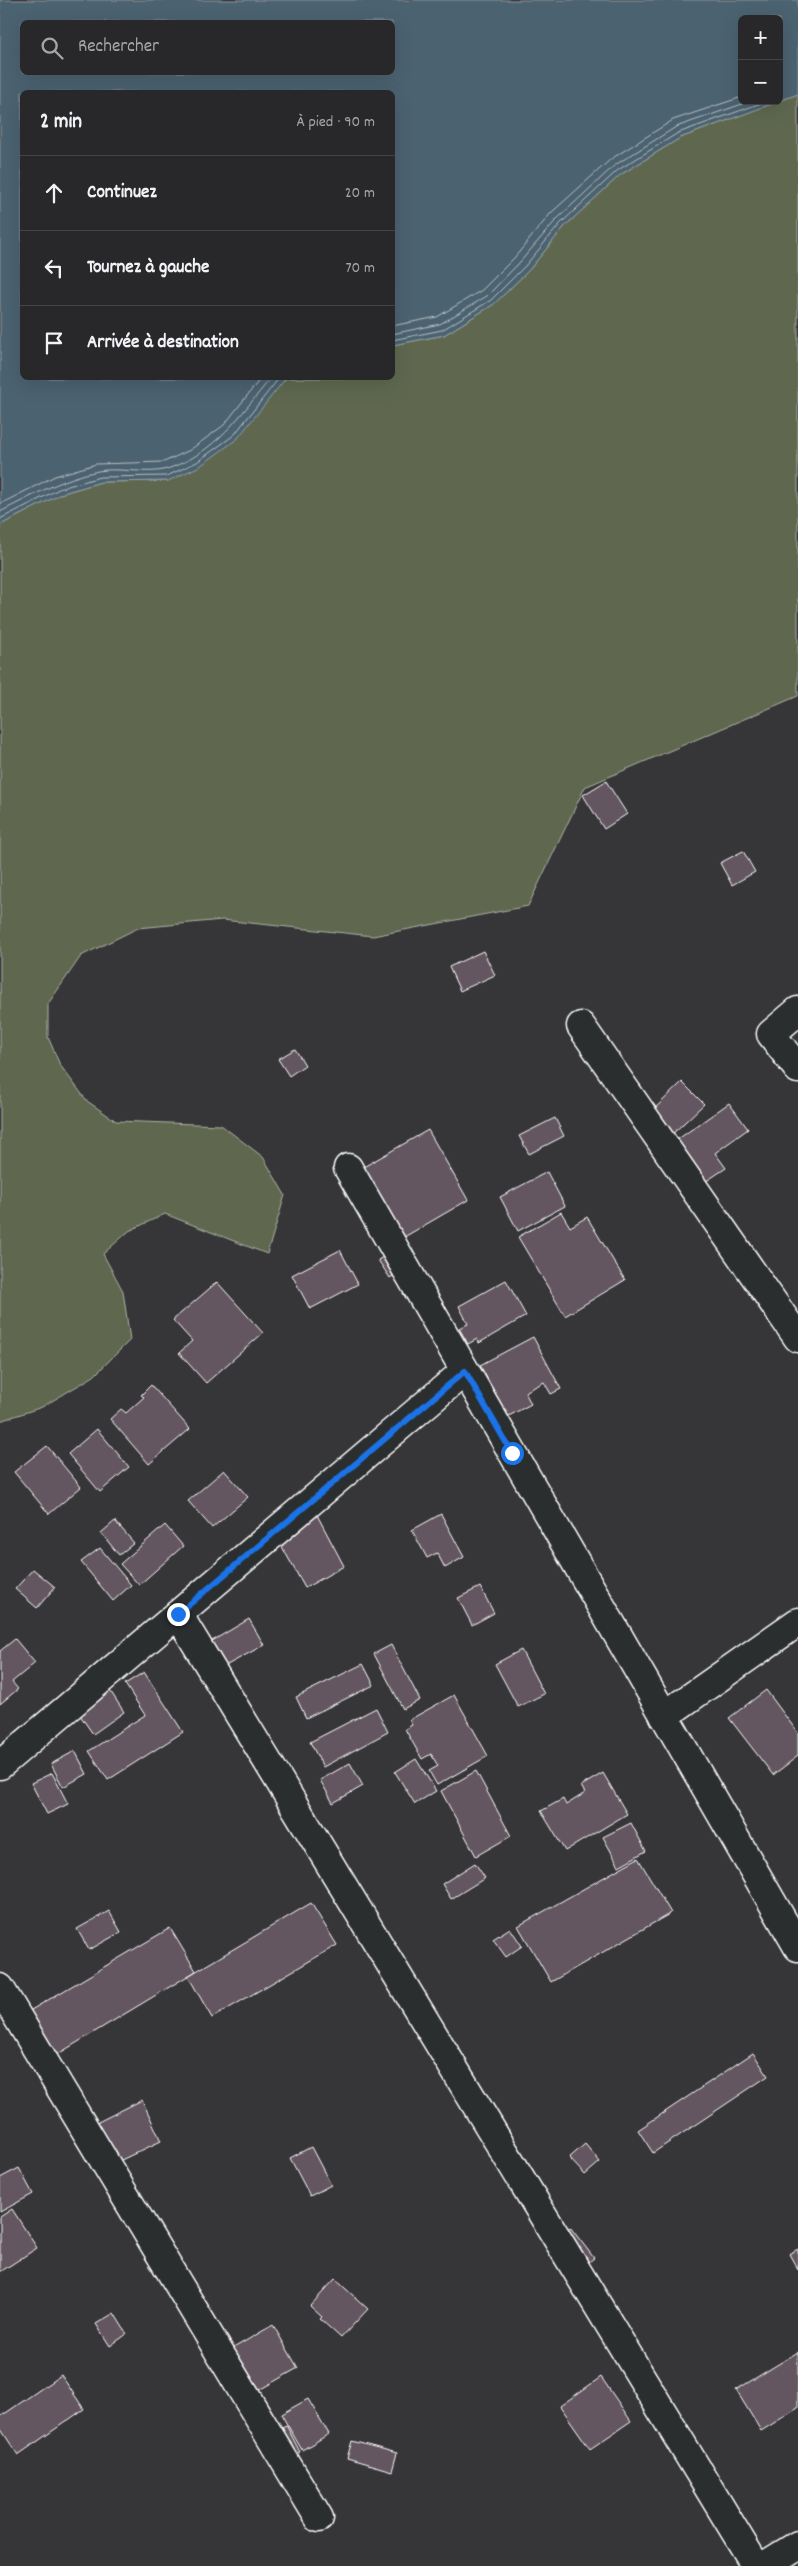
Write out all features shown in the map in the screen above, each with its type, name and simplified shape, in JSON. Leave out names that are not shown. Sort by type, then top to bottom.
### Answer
[{"type":"street","points":[[798,1011],[771,1034],[798,1068]]},
{"type":"street","points":[[581,1026],[798,1338]]},
{"type":"street","points":[[348,1168],[798,1947]]},
{"type":"street","points":[[0,1765],[465,1371]]},
{"type":"street","points":[[178,1614],[756,2566]]},
{"type":"street","points":[[664,1716],[798,1622]]},
{"type":"street","points":[[0,1988],[319,2518]]},
{"type":"street","points":[[764,2566],[798,2545]]},
{"type":"green space","points":[[798,94],[798,696],[585,787],[528,906],[373,936],[222,920],[138,928],[81,956],[48,1004],[48,1037],[60,1065],[87,1101],[116,1121],[221,1125],[263,1157],[285,1195],[267,1254],[165,1214],[129,1231],[103,1254],[123,1291],[130,1340],[94,1376],[42,1407],[0,1421],[0,525],[63,493],[101,482],[168,481],[266,402],[284,380],[395,380],[395,345],[444,335],[494,304],[529,270],[565,226],[620,175],[680,138],[768,105],[783,105],[783,100]]},
{"type":"water","points":[[0,0],[798,0],[798,94],[783,100],[783,15],[738,15],[738,105],[768,105],[680,138],[620,175],[565,226],[529,270],[494,304],[444,335],[395,345],[395,90],[20,90],[20,380],[284,380],[237,439],[200,466],[168,481],[101,482],[63,493],[0,525]]},
{"type":"building","points":[[606,781],[627,814],[604,829],[583,795]]},
{"type":"building","points":[[743,851],[755,872],[732,885],[720,863]]},
{"type":"building","points":[[483,951],[495,975],[460,991],[449,967]]},
{"type":"building","points":[[295,1049],[305,1065],[289,1076],[278,1059]]},
{"type":"building","points":[[682,1082],[704,1104],[667,1139],[646,1117]]},
{"type":"building","points":[[729,1103],[748,1129],[715,1153],[726,1168],[693,1190],[664,1149]]},
{"type":"building","points":[[555,1118],[564,1136],[529,1154],[519,1136]]},
{"type":"building","points":[[428,1130],[468,1200],[380,1251],[339,1181]]},
{"type":"building","points":[[547,1172],[565,1206],[518,1231],[500,1197]]},
{"type":"building","points":[[561,1212],[570,1227],[587,1217],[625,1280],[565,1316],[518,1237]]},
{"type":"building","points":[[401,1246],[412,1263],[390,1278],[378,1260]]},
{"type":"building","points":[[340,1250],[358,1284],[310,1309],[292,1275]]},
{"type":"building","points":[[506,1280],[526,1316],[479,1343],[477,1339],[468,1344],[459,1328],[468,1324],[459,1306]]},
{"type":"building","points":[[217,1282],[263,1333],[206,1383],[179,1353],[192,1341],[173,1320]]},
{"type":"building","points":[[533,1337],[561,1389],[551,1394],[544,1382],[525,1392],[531,1404],[507,1417],[480,1365]]},
{"type":"building","points":[[151,1385],[190,1429],[149,1464],[110,1419],[121,1409],[126,1413],[144,1397],[141,1395]]},
{"type":"building","points":[[97,1429],[129,1467],[100,1492],[68,1454]]},
{"type":"building","points":[[47,1446],[81,1487],[49,1514],[14,1472]]},
{"type":"building","points":[[224,1470],[248,1497],[212,1528],[188,1501]]},
{"type":"building","points":[[316,1513],[344,1566],[305,1588],[276,1536]]},
{"type":"building","points":[[441,1514],[464,1557],[445,1568],[437,1553],[427,1558],[412,1530]]},
{"type":"building","points":[[115,1521],[134,1543],[119,1555],[101,1533]]},
{"type":"building","points":[[165,1525],[183,1546],[139,1585],[120,1564]]},
{"type":"building","points":[[100,1548],[131,1585],[113,1601],[81,1562]]},
{"type":"building","points":[[33,1569],[55,1587],[37,1608],[15,1589]]},
{"type":"building","points":[[480,1587],[494,1613],[472,1625],[458,1598]]},
{"type":"building","points":[[249,1619],[264,1645],[216,1671],[202,1647]]},
{"type":"building","points":[[15,1639],[35,1663],[12,1682],[18,1689],[0,1704],[0,1651]]},
{"type":"building","points":[[391,1645],[420,1700],[403,1709],[374,1654]]},
{"type":"building","points":[[521,1650],[544,1694],[518,1707],[495,1664]]},
{"type":"building","points":[[363,1664],[374,1685],[306,1718],[296,1697]]},
{"type":"building","points":[[144,1672],[183,1732],[108,1780],[89,1751],[145,1715],[125,1684]]},
{"type":"building","points":[[107,1686],[124,1712],[93,1734],[75,1708]]},
{"type":"building","points":[[766,1690],[798,1733],[798,1756],[773,1775],[729,1718]]},
{"type":"building","points":[[454,1695],[488,1756],[437,1785],[429,1771],[438,1766],[431,1754],[422,1759],[405,1729],[412,1725],[409,1720]]},
{"type":"building","points":[[376,1708],[388,1732],[323,1767],[310,1742]]},
{"type":"building","points":[[75,1751],[87,1774],[63,1787],[51,1764]]},
{"type":"building","points":[[416,1759],[436,1791],[415,1804],[395,1772]]},
{"type":"building","points":[[350,1763],[363,1786],[333,1803],[320,1780]]},
{"type":"building","points":[[476,1771],[511,1836],[476,1856],[441,1791]]},
{"type":"building","points":[[52,1773],[68,1804],[47,1814],[31,1783]]},
{"type":"building","points":[[603,1773],[627,1814],[565,1851],[541,1811],[563,1799],[566,1805],[585,1793],[581,1786]]},
{"type":"building","points":[[631,1823],[646,1851],[619,1866],[603,1837]]},
{"type":"building","points":[[638,1858],[671,1913],[551,1982],[518,1926]]},
{"type":"building","points":[[475,1863],[485,1878],[451,1899],[442,1884]]},
{"type":"building","points":[[311,1903],[337,1945],[212,2018],[188,1976]]},
{"type":"building","points":[[109,1911],[121,1932],[89,1950],[77,1929]]},
{"type":"building","points":[[170,1928],[196,1971],[53,2057],[26,2013]]},
{"type":"building","points":[[510,1928],[522,1946],[506,1957],[493,1939]]},
{"type":"building","points":[[753,2053],[768,2076],[653,2153],[638,2130]]},
{"type":"building","points":[[142,2100],[161,2141],[117,2162],[98,2122]]},
{"type":"building","points":[[585,2144],[600,2162],[585,2175],[569,2158]]},
{"type":"building","points":[[311,2147],[331,2185],[310,2196],[290,2158]]},
{"type":"building","points":[[19,2168],[33,2194],[0,2212],[0,2178]]},
{"type":"building","points":[[12,2209],[37,2248],[0,2272],[0,2217]]},
{"type":"building","points":[[570,2227],[594,2258],[575,2273],[551,2241]]},
{"type":"building","points":[[798,2249],[798,2270],[789,2254]]},
{"type":"building","points":[[335,2279],[368,2309],[341,2338],[320,2319],[322,2317],[310,2306]]},
{"type":"building","points":[[114,2313],[127,2334],[110,2346],[96,2324]]},
{"type":"building","points":[[273,2325],[298,2368],[236,2403],[211,2361]]},
{"type":"building","points":[[798,2352],[798,2408],[761,2431],[736,2390]]},
{"type":"building","points":[[61,2375],[84,2409],[18,2455],[0,2428],[0,2417]]},
{"type":"building","points":[[601,2377],[631,2421],[590,2449],[560,2406]]},
{"type":"building","points":[[308,2399],[329,2434],[302,2450],[281,2414]]},
{"type":"building","points":[[286,2425],[300,2452],[274,2465],[260,2438]]},
{"type":"building","points":[[352,2441],[397,2453],[392,2471],[347,2458]]},
{"type":"route","points":[[178,1614],[465,1371],[512,1453]]}]
